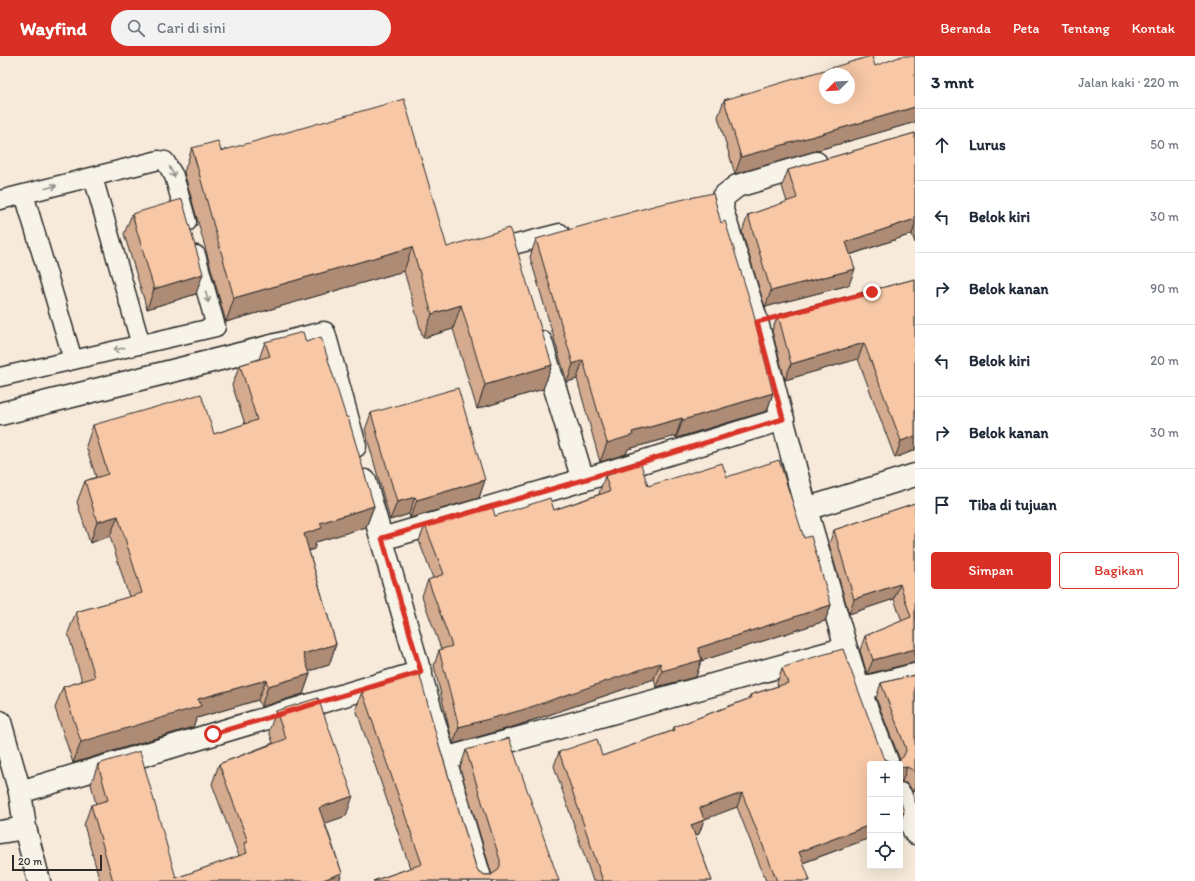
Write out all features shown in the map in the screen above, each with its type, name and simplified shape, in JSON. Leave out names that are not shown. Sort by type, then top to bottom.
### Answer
[{"type":"street","points":[[833,158],[737,186],[715,199],[722,210],[757,322],[806,509],[846,648],[859,689],[887,761]]},
{"type":"street","points":[[757,322],[780,316]]},
{"type":"street","points":[[535,321],[583,480]]},
{"type":"street","points":[[0,414],[324,333],[421,672],[444,759],[481,881]]},
{"type":"street","points":[[382,538],[583,480],[783,419]]},
{"type":"street","points":[[806,509],[915,475]]},
{"type":"street","points":[[444,759],[846,648]]},
{"type":"street","points":[[20,792],[421,672]]},
{"type":"street","points":[[859,689],[915,675]]},
{"type":"street","points":[[0,722],[20,792],[25,828],[39,881]]},
{"type":"street","points":[[901,797],[915,833]]},
{"type":"street","points":[[0,832],[25,828]]},
{"type":"lane","points":[[0,200],[159,160],[165,162],[174,176],[216,327],[0,377]]},
{"type":"lane","points":[[93,177],[141,344]]},
{"type":"lane","points":[[24,194],[73,360]]},
{"type":"lane","points":[[515,253],[580,228]]},
{"type":"building","points":[[871,56],[875,66],[902,56],[915,56],[915,107],[741,157],[724,100],[819,72],[819,104],[855,104],[855,68],[831,68]]},
{"type":"building","points":[[404,99],[447,247],[509,228],[552,365],[485,385],[461,305],[432,314],[412,247],[234,298],[192,148],[218,141],[221,151]]},
{"type":"building","points":[[915,133],[915,219],[846,242],[855,269],[771,291],[748,215],[797,198],[788,170]]},
{"type":"building","points":[[713,193],[721,223],[725,221],[752,307],[773,393],[683,420],[682,418],[632,432],[633,435],[607,443],[583,360],[573,364],[536,239],[657,205]]},
{"type":"building","points":[[182,199],[203,274],[154,289],[132,214]]},
{"type":"building","points":[[915,279],[915,436],[901,441],[864,343],[791,364],[778,315]]},
{"type":"building","points":[[303,332],[306,342],[321,337],[346,417],[348,417],[374,506],[320,523],[322,528],[304,534],[336,644],[303,654],[310,674],[268,686],[266,680],[198,699],[201,706],[81,742],[63,687],[95,677],[76,612],[142,593],[118,516],[97,522],[85,481],[108,474],[93,425],[201,394],[214,434],[257,420],[240,365],[270,356],[265,342]]},
{"type":"building","points":[[458,388],[485,480],[417,500],[415,497],[397,502],[371,413]]},
{"type":"building","points":[[779,460],[804,538],[811,536],[831,605],[698,648],[702,660],[662,671],[660,663],[522,710],[459,727],[439,650],[452,646],[428,580],[444,574],[425,525],[492,505],[495,516],[550,498],[554,510],[610,491],[605,476],[614,473],[613,469],[640,461],[648,486],[722,463],[727,477]]},
{"type":"building","points":[[915,503],[915,649],[873,660],[865,636],[911,617],[900,584],[854,599],[834,530]]},
{"type":"building","points":[[843,649],[882,754],[885,759],[889,761],[867,761],[867,826],[799,852],[810,880],[777,881],[742,793],[700,808],[704,820],[691,825],[712,881],[603,881],[559,752],[597,739],[602,756],[675,730],[674,727],[751,698],[750,695],[788,683],[782,668]]},
{"type":"building","points":[[419,672],[439,745],[476,867],[479,872],[485,875],[491,875],[497,871],[500,866],[500,860],[466,750],[509,738],[559,881],[373,881],[422,864],[362,691]]},
{"type":"building","points":[[915,675],[915,773],[907,767],[903,768],[903,761],[898,761],[903,757],[906,751],[905,746],[881,683]]},
{"type":"building","points":[[318,698],[353,796],[319,808],[342,873],[320,881],[113,881],[91,805],[108,800],[98,764],[140,751],[176,878],[247,853],[244,843],[248,842],[219,764],[286,739],[276,711]]},
{"type":"route","points":[[213,734],[421,672],[382,538],[583,480],[783,419],[757,322],[872,292]]}]
